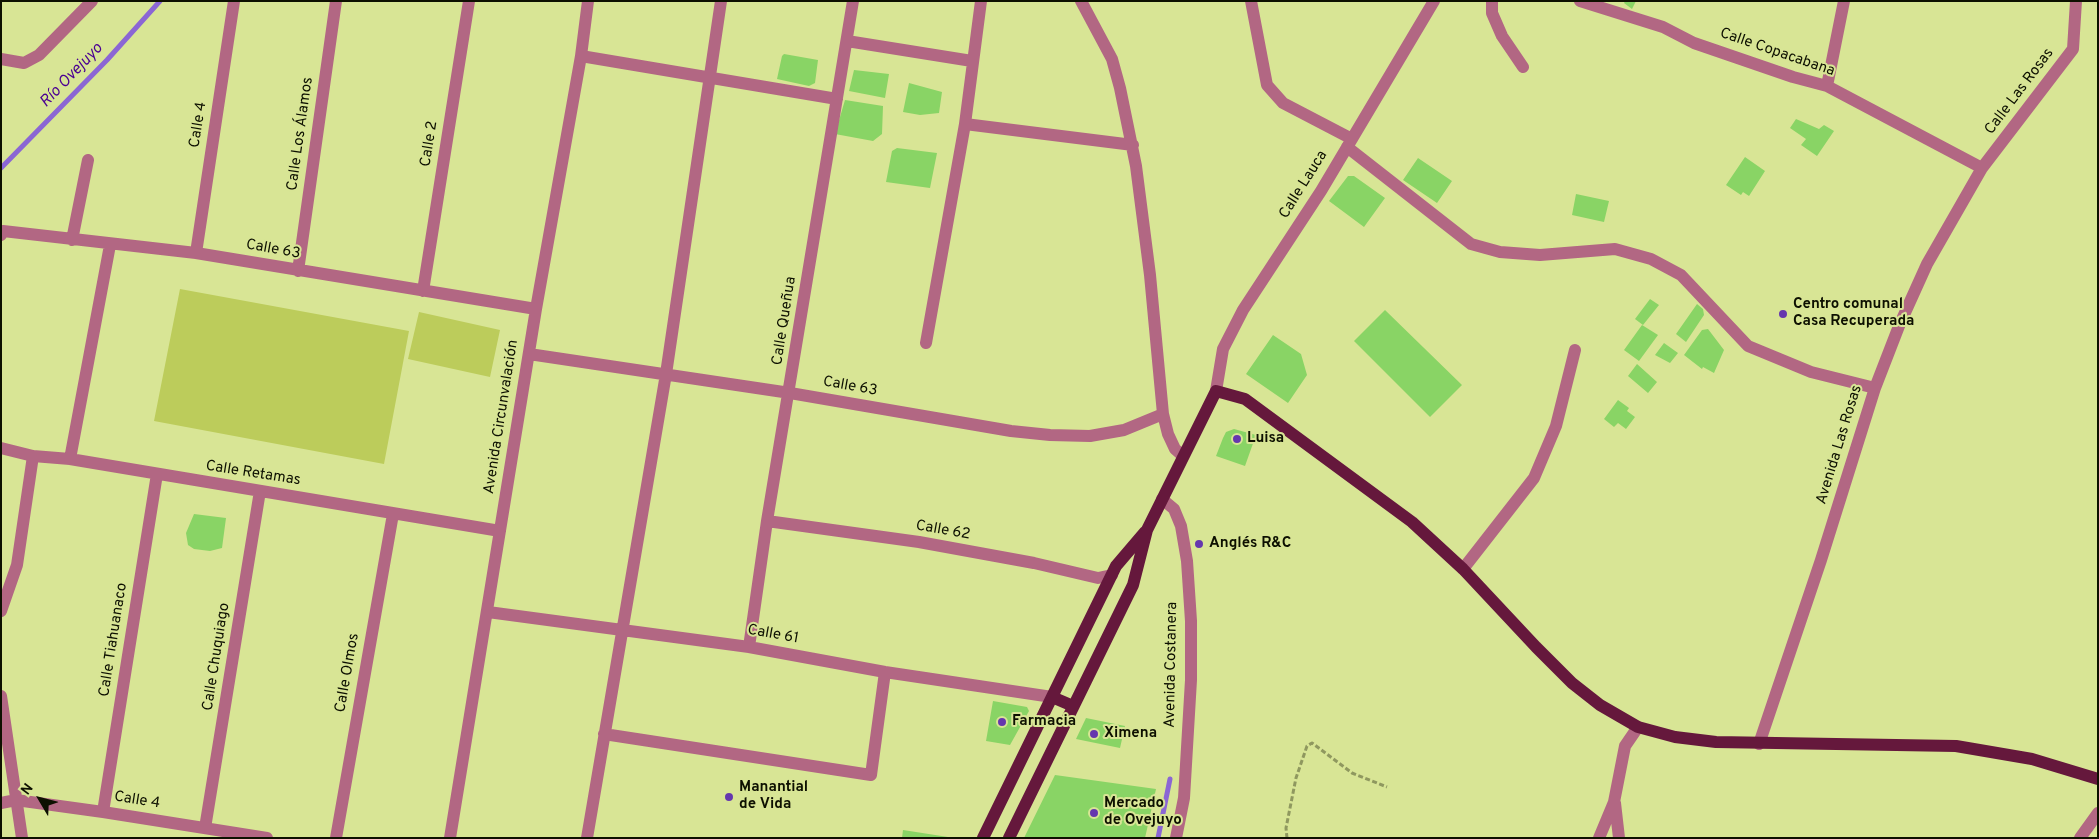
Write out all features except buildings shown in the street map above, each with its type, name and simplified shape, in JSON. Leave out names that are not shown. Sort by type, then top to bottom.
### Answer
[{"type":"main road","points":[[1009,838],[1133,585],[1147,530],[1182,456],[1216,391],[1246,399],[1412,522],[1463,569],[1572,683],[1600,705],[1638,727],[1675,737],[1716,742],[1956,746],[2032,759],[2098,779]]},
{"type":"main road","points":[[983,838],[1112,575],[1124,557],[1147,530]]},
{"type":"main road","points":[[1112,575],[1133,585]]},
{"type":"main road","points":[[1052,697],[1073,706]]},
{"type":"street","points":[[1,59],[24,63],[39,55],[92,1]]},
{"type":"street","name":"Calle 4","points":[[196,253],[234,1]]},
{"type":"street","name":"Calle Los Álamos","points":[[298,271],[336,1]]},
{"type":"street","name":"Calle 2","points":[[423,292],[469,1]]},
{"type":"street","name":"Avenida Circunvalación","points":[[450,838],[488,612],[528,354],[581,56],[588,1]]},
{"type":"street","points":[[587,838],[666,374],[721,1]]},
{"type":"street","name":"Calle Queñua","points":[[749,647],[767,521],[790,393],[852,1]]},
{"type":"street","points":[[926,343],[965,124],[981,1]]},
{"type":"street","points":[[1081,1],[1112,60],[1133,145],[1150,275],[1162,414],[1175,449],[1182,456]]},
{"type":"street","points":[[1251,1],[1267,84],[1283,103],[1350,143],[1471,244],[1500,252],[1540,255],[1615,249],[1651,258],[1681,274],[1748,346],[1811,372],[1875,388]]},
{"type":"street","name":"Calle Lauca","points":[[1216,391],[1223,349],[1242,310],[1350,143],[1434,1]]},
{"type":"street","points":[[1492,1],[1492,13],[1502,36],[1523,67]]},
{"type":"street","name":"Calle Copacabana","points":[[1580,1],[1663,27],[1694,43],[1792,77],[1827,86],[1982,168]]},
{"type":"street","points":[[1827,86],[1844,1]]},
{"type":"street","name":"Calle Las Rosas","points":[[1982,168],[2073,48],[2076,1]]},
{"type":"street","points":[[847,41],[972,61]]},
{"type":"street","points":[[581,56],[838,99]]},
{"type":"street","points":[[965,124],[1133,145]]},
{"type":"street","points":[[72,240],[88,160]]},
{"type":"street","name":"Avenida Las Rosas","points":[[1759,744],[1821,560],[1875,388],[1926,264],[1982,168]]},
{"type":"street","name":"Calle 63","points":[[2,233],[196,253],[423,292],[536,309]]},
{"type":"street","points":[[70,458],[110,245]]},
{"type":"street","points":[[1463,569],[1534,478],[1556,426],[1575,350]]},
{"type":"street","name":"Calle 63","points":[[528,354],[790,393],[1011,431],[1050,435],[1090,436],[1124,430],[1162,414]]},
{"type":"street","name":"Calle Retamas","points":[[1,448],[33,456],[70,458],[500,531]]},
{"type":"street","points":[[1,611],[17,565],[33,456]]},
{"type":"street","name":"Calle Tiahuanaco","points":[[103,812],[157,474]]},
{"type":"street","name":"Calle Chuquiago","points":[[205,828],[260,491]]},
{"type":"street","name":"Avenida Costanera","points":[[1162,499],[1174,509],[1181,526],[1187,561],[1191,620],[1191,680],[1184,798],[1176,838]]},
{"type":"street","name":"Calle Olmos","points":[[336,838],[393,514]]},
{"type":"street","name":"Calle 62","points":[[767,521],[928,544],[1034,563],[1098,578],[1112,575]]},
{"type":"street","name":"Calle 61","points":[[488,612],[749,647],[885,672],[1052,697]]},
{"type":"street","points":[[604,734],[871,775],[885,672]]},
{"type":"street","points":[[1,696],[22,838]]},
{"type":"street","points":[[1599,838],[1614,802],[1626,746],[1638,727]]},
{"type":"street","name":"Calle 4","points":[[1,803],[16,800],[267,838]]},
{"type":"street","points":[[1614,802],[1619,838]]},
{"type":"street","points":[[2080,838],[2098,814]]},
{"type":"path","points":[[1287,838],[1286,828],[1296,778],[1307,746],[1312,744],[1352,773],[1387,787]]},
{"type":"green space","points":[[180,289],[409,331],[384,464],[154,421]]},
{"type":"green space","points":[[419,312],[500,330],[490,377],[408,359]]},
{"type":"waterway","name":"Río Ovejuyo","points":[[1,168],[107,60],[160,1]]},
{"type":"waterway","points":[[1173,606],[1173,656]]},
{"type":"waterway","points":[[1158,838],[1170,779]]},
{"type":"place","name":"Centro comunal Casa Recuperada","points":[[1783,314]]},
{"type":"place","name":"Luisa","points":[[1237,439]]},
{"type":"place","name":"Anglés R&C","points":[[1199,544]]},
{"type":"place","name":"Farmacia","points":[[1002,722]]},
{"type":"place","name":"Ximena","points":[[1094,734]]},
{"type":"place","name":"Manantial de Vida","points":[[729,797]]},
{"type":"place","name":"Mercado de Ovejuyo","points":[[1094,813]]}]
